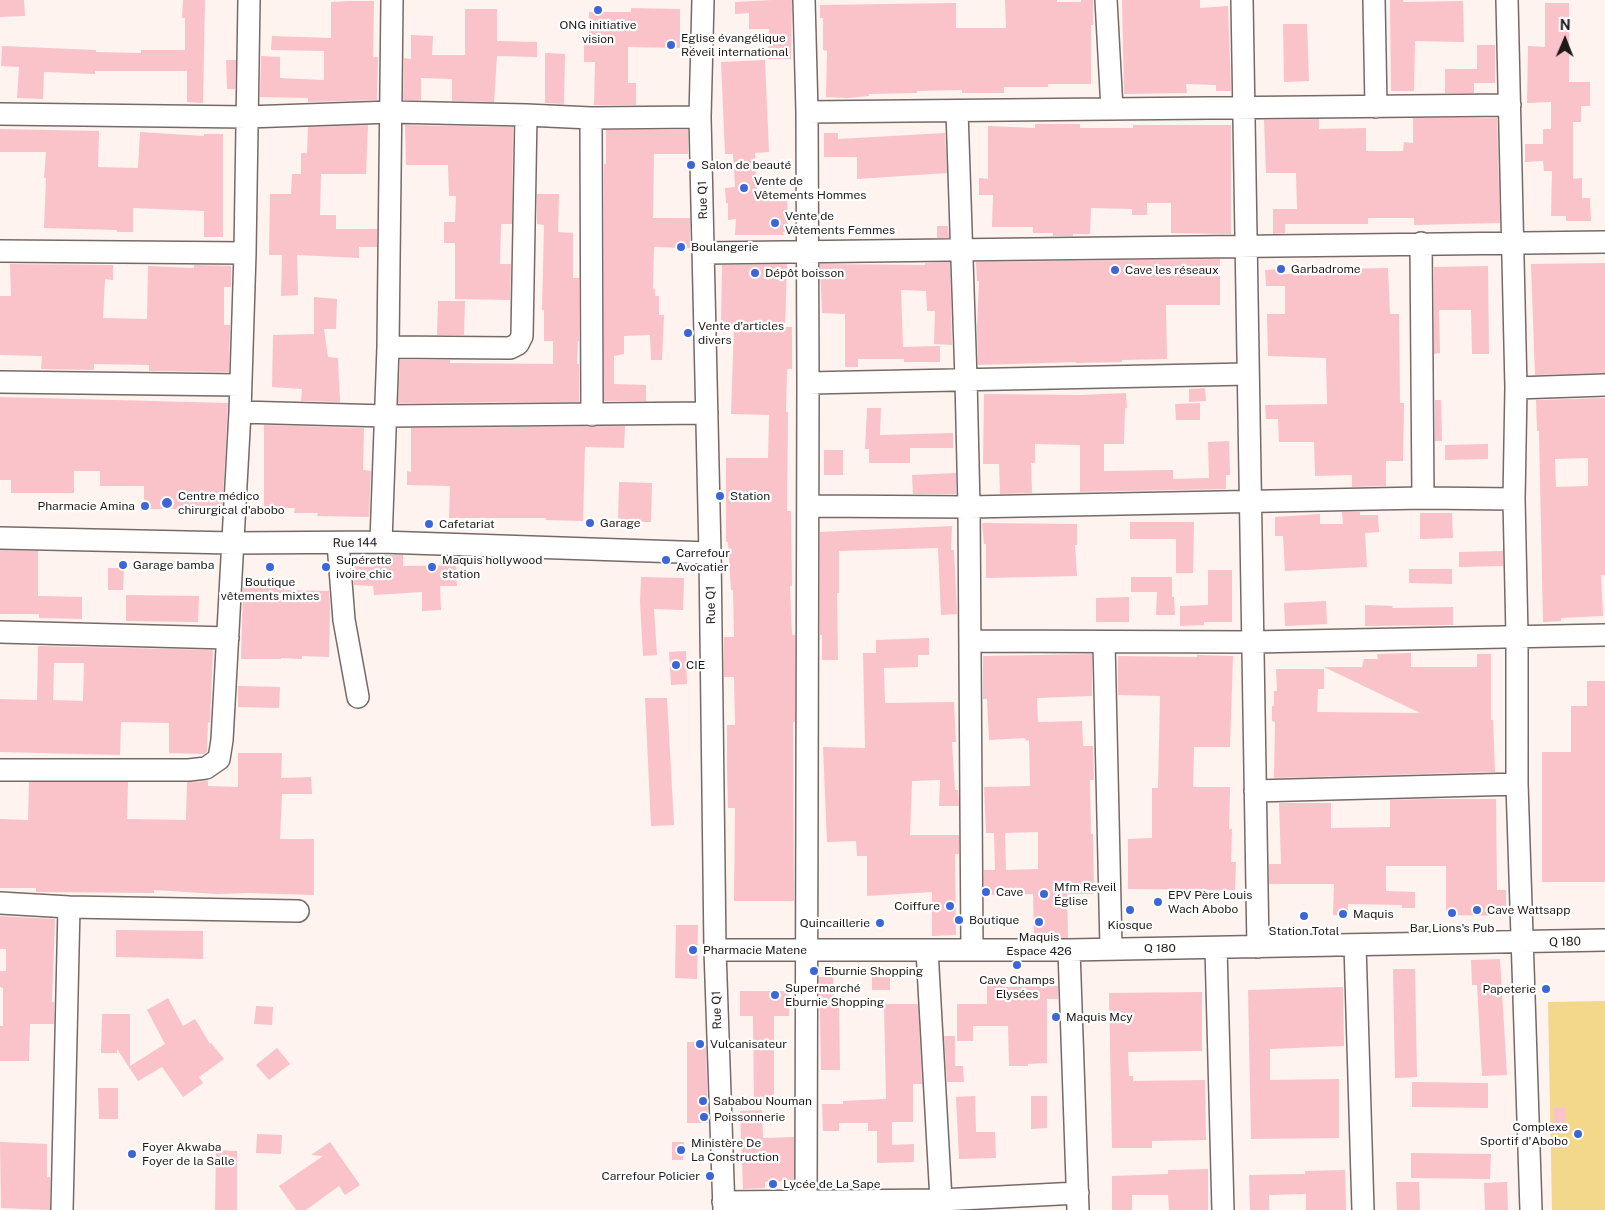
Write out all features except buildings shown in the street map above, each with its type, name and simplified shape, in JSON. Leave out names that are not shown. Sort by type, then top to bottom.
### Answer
[{"type":"street","points":[[0,770],[189,770],[206,768],[219,760],[222,740],[240,412],[246,253],[249,0]]},
{"type":"street","points":[[381,542],[388,347],[392,0]]},
{"type":"street","name":"Rue Q1","points":[[703,0],[700,117],[708,414],[715,950],[724,1206]]},
{"type":"street","points":[[804,0],[808,252],[806,1201]]},
{"type":"street","points":[[1106,0],[1112,109]]},
{"type":"street","points":[[1242,0],[1258,947]]},
{"type":"street","points":[[1374,0],[1376,107]]},
{"type":"street","points":[[1507,0],[1516,388],[1514,499],[1517,636],[1517,784],[1531,1210]]},
{"type":"street","points":[[807,112],[1510,105]]},
{"type":"street","points":[[957,111],[969,507],[972,950]]},
{"type":"street","points":[[0,114],[247,117],[391,112],[591,118],[700,117]]},
{"type":"street","points":[[388,347],[510,348],[518,344],[522,336],[526,115]]},
{"type":"street","points":[[591,118],[592,415]]},
{"type":"street","points":[[704,253],[1605,242]]},
{"type":"street","points":[[1421,243],[1423,498]]},
{"type":"street","points":[[0,251],[246,253]]},
{"type":"street","points":[[808,383],[1248,374]]},
{"type":"street","points":[[0,382],[240,385]]},
{"type":"street","points":[[1516,388],[1605,385]]},
{"type":"street","points":[[240,412],[386,416],[708,414]]},
{"type":"street","points":[[808,506],[969,507],[1423,498],[1514,499]]},
{"type":"street","name":"Rue 144","points":[[0,538],[232,543],[381,542],[710,553]]},
{"type":"street","points":[[338,543],[344,620],[358,697]]},
{"type":"street","points":[[0,632],[228,638]]},
{"type":"street","points":[[970,641],[1253,642],[1605,635]]},
{"type":"street","points":[[1104,642],[1111,948]]},
{"type":"street","points":[[1255,791],[1517,784]]},
{"type":"street","points":[[0,903],[69,907],[298,911]]},
{"type":"street","points":[[62,1210],[69,907]]},
{"type":"street","name":"Q 180","points":[[715,950],[1069,950],[1605,940]]},
{"type":"street","points":[[1355,945],[1363,1210]]},
{"type":"street","points":[[1216,948],[1223,1210]]},
{"type":"street","points":[[927,950],[941,1200]]},
{"type":"street","points":[[724,1206],[806,1201],[899,1205],[941,1200],[1078,1201],[1069,950]]},
{"type":"shaded area","name":"Complexe Sportif d'Abobo","points":[[1605,1001],[1605,1210],[1552,1210],[1548,1002]]},
{"type":"place","name":"ONG initiative vision","points":[[598,10]]},
{"type":"place","name":"Eglise évangélique Réveil international","points":[[671,45]]},
{"type":"place","name":"Salon de beauté","points":[[691,165]]},
{"type":"place","name":"Vente de Vêtements Hommes","points":[[744,188]]},
{"type":"place","name":"Vente de Vêtements Femmes","points":[[775,223]]},
{"type":"place","name":"Boulangerie","points":[[681,247]]},
{"type":"place","name":"Garbadrome","points":[[1281,269]]},
{"type":"place","name":"Cave les réseaux","points":[[1115,270]]},
{"type":"place","name":"Dépôt boisson","points":[[755,273]]},
{"type":"place","name":"Vente d'articles divers","points":[[688,333]]},
{"type":"place","name":"Station","points":[[720,496]]},
{"type":"place","name":"Centre médico chirurgical d'abobo","points":[[167,503]]},
{"type":"place","name":"Pharmacie Amina","points":[[145,506]]},
{"type":"place","name":"Garage","points":[[590,523]]},
{"type":"place","name":"Cafetariat","points":[[429,524]]},
{"type":"place","name":"Carrefour Avocatier","points":[[666,560]]},
{"type":"place","name":"Garage bamba","points":[[123,565]]},
{"type":"place","name":"Boutique vêtements mixtes","points":[[270,567]]},
{"type":"place","name":"Supérette ivoire chic","points":[[326,567]]},
{"type":"place","name":"Maquis hollywood station","points":[[432,567]]},
{"type":"place","name":"CIE","points":[[676,665]]},
{"type":"place","name":"Cave","points":[[986,892]]},
{"type":"place","name":"Mfm Reveil Église","points":[[1044,894]]},
{"type":"place","name":"EPV Père Louis Wach Abobo","points":[[1158,902]]},
{"type":"place","name":"Coiffure","points":[[950,906]]},
{"type":"place","name":"Kiosque","points":[[1130,910]]},
{"type":"place","name":"Cave Wattsapp","points":[[1477,910]]},
{"type":"place","name":"Bar Lions's Pub","points":[[1452,913]]},
{"type":"place","name":"Maquis","points":[[1343,914]]},
{"type":"place","name":"Station Total","points":[[1304,916]]},
{"type":"place","name":"Boutique","points":[[959,920]]},
{"type":"place","name":"Maquis Espace 426","points":[[1039,922]]},
{"type":"place","name":"Quincaillerie","points":[[880,923]]},
{"type":"place","name":"Pharmacie Matene","points":[[693,950]]},
{"type":"place","name":"Cave Champs Elysées","points":[[1017,965]]},
{"type":"place","name":"Eburnie Shopping","points":[[814,971]]},
{"type":"place","name":"Papeterie","points":[[1546,989]]},
{"type":"place","name":"Supermarché Eburnie Shopping","points":[[775,995]]},
{"type":"place","name":"Maquis Mcy","points":[[1056,1017]]},
{"type":"place","name":"Vulcanisateur","points":[[700,1044]]},
{"type":"place","name":"Sababou Nouman","points":[[703,1101]]},
{"type":"place","name":"Poissonnerie","points":[[704,1117]]},
{"type":"place","name":"Complexe Sportif d'Abobo","points":[[1578,1134]]},
{"type":"place","name":"Ministère De La Construction","points":[[681,1150]]},
{"type":"place","name":"Foyer Akwaba Foyer de la Salle","points":[[132,1154]]},
{"type":"place","name":"Carrefour Policier","points":[[710,1176]]},
{"type":"place","name":"Lycée de La Sape","points":[[773,1184]]}]
